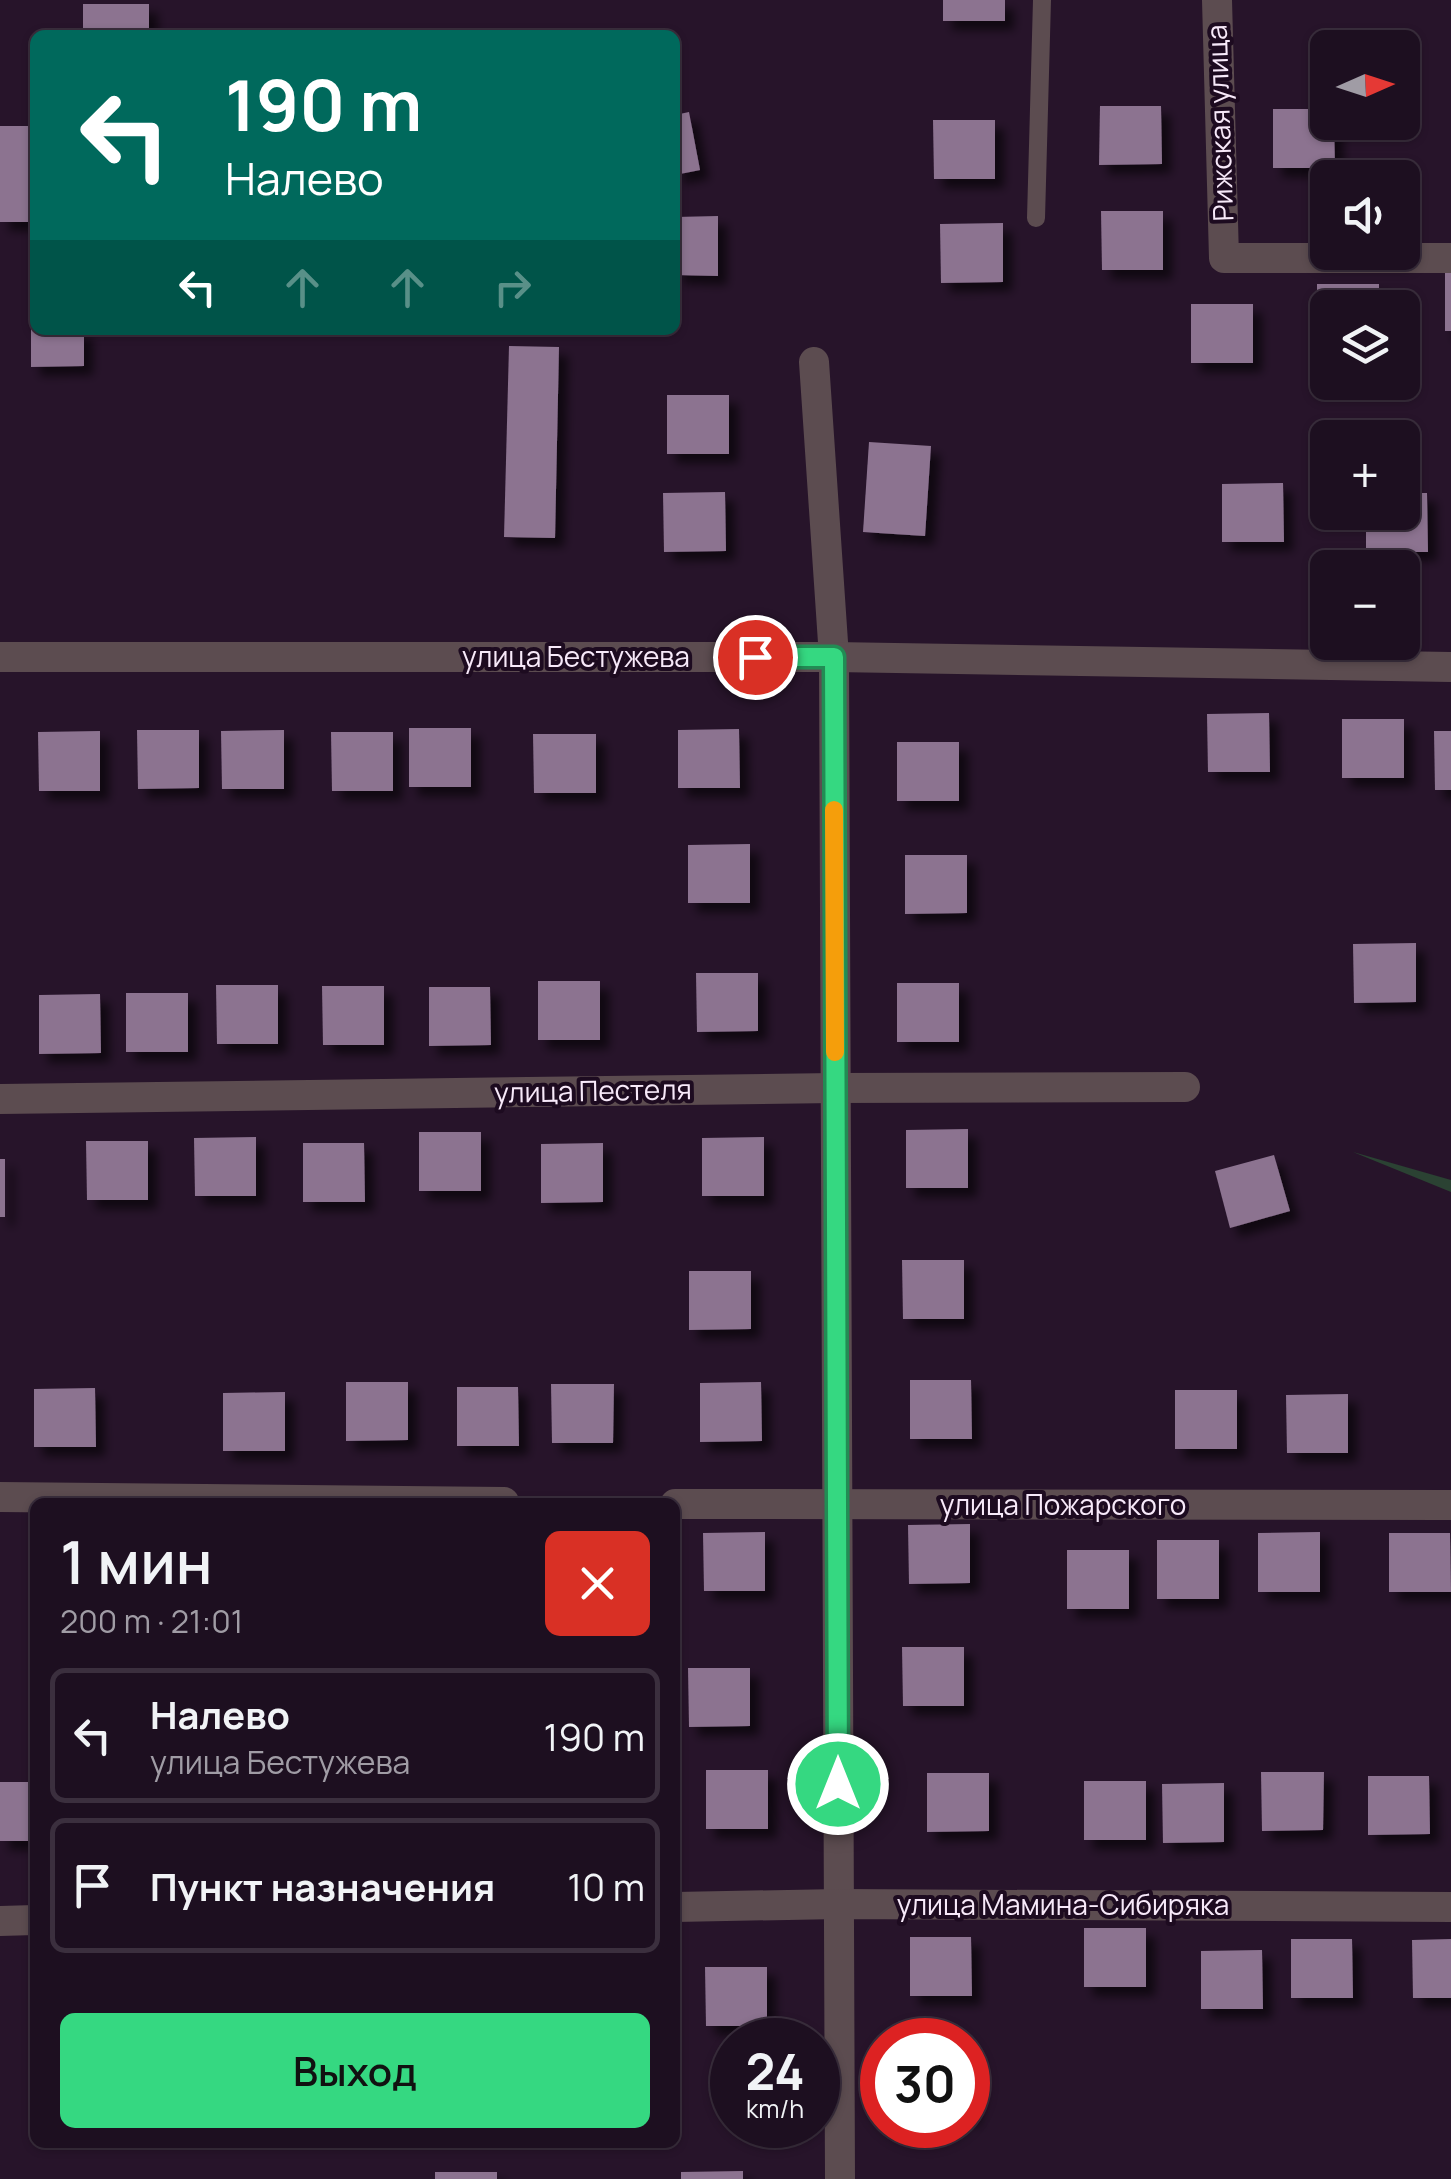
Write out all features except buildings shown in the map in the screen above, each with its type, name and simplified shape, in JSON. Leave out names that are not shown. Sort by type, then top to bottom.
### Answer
[{"type":"street","name":"Рижская улица","points":[[1216,0],[1224,258],[1451,258]]},
{"type":"street","points":[[814,362],[834,657],[840,2179]]},
{"type":"street","name":"улица Бестужева","points":[[0,658],[834,657],[1451,666]]},
{"type":"street","name":"улица Пестеля","points":[[0,1098],[1185,1087]]},
{"type":"street","points":[[0,1497],[101,1498]]},
{"type":"street","name":"улица Пожарского","points":[[680,1504],[1451,1504]]},
{"type":"street","name":"улица Мамина-Сибиряка","points":[[680,1907],[1451,1907]]},
{"type":"street","points":[[0,1921],[30,1920]]},
{"type":"lane","points":[[1036,218],[1042,0]]},
{"type":"green space","points":[[1353,1152],[1451,1180],[1451,1192]]},
{"type":"slow traffic","points":[[834,810],[835,1052]]},
{"type":"route","points":[[755,657],[834,657],[838,1784]]}]
